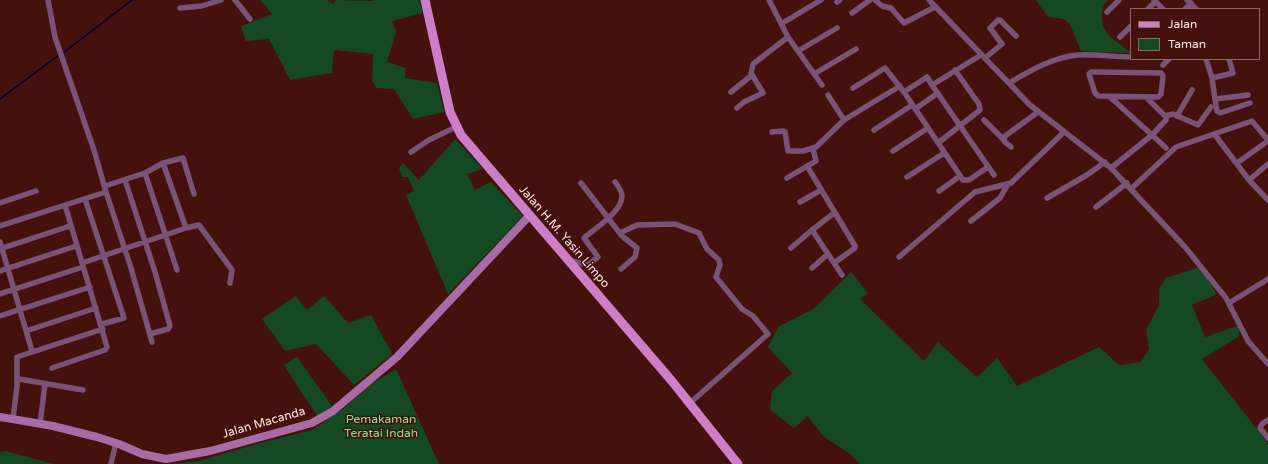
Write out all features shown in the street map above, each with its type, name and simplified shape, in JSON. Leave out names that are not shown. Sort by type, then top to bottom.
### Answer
[{"type":"main road","name":"Jalan H.M. Yasin Limpo","points":[[425,0],[448,101],[456,126],[467,144],[530,215],[690,403],[734,463]]},
{"type":"street","points":[[48,0],[52,24],[98,161],[105,189],[152,342]]},
{"type":"street","points":[[180,8],[202,6],[221,0]]},
{"type":"street","points":[[235,0],[250,19]]},
{"type":"street","points":[[769,0],[788,37],[822,86]]},
{"type":"street","points":[[781,24],[821,0]]},
{"type":"street","points":[[852,13],[870,0]]},
{"type":"street","points":[[875,0],[882,6],[891,8],[904,23],[935,7]]},
{"type":"street","points":[[929,0],[1038,112],[1105,162],[1132,188],[1185,247],[1229,303],[1248,341],[1268,364]]},
{"type":"street","points":[[1107,12],[1119,0]]},
{"type":"street","points":[[932,85],[955,70],[983,57],[1002,44],[990,28],[998,20],[1000,20],[1016,36]]},
{"type":"street","points":[[1120,37],[1130,27]]},
{"type":"street","points":[[798,51],[837,28]]},
{"type":"street","points":[[737,108],[744,102],[763,93],[752,75],[753,64],[788,37]]},
{"type":"street","points":[[814,74],[856,49]]},
{"type":"street","points":[[1009,83],[1039,67],[1078,55],[1130,57]]},
{"type":"street","points":[[1163,65],[1169,60]]},
{"type":"street","points":[[1206,60],[1212,78],[1217,111],[1220,113],[1250,103]]},
{"type":"street","points":[[1212,78],[1233,73],[1229,60]]},
{"type":"street","points":[[853,88],[885,68],[900,86],[944,153],[965,181],[969,180],[988,167]]},
{"type":"street","points":[[938,143],[979,111],[981,107],[955,70]]},
{"type":"street","points":[[1090,72],[1162,73],[1161,95],[1158,97],[1110,97],[1098,96],[1095,94],[1089,75],[1090,72]]},
{"type":"street","points":[[731,92],[752,75]]},
{"type":"street","points":[[904,92],[927,77],[994,175]]},
{"type":"street","points":[[772,132],[784,131],[787,150],[789,152],[813,149],[844,120],[900,86]]},
{"type":"street","points":[[1177,116],[1192,90]]},
{"type":"street","points":[[874,130],[938,93]]},
{"type":"street","points":[[828,94],[844,120]]},
{"type":"street","points":[[1215,99],[1248,95]]},
{"type":"street","points":[[1110,97],[1166,148]]},
{"type":"street","points":[[1112,168],[1152,135],[1166,120],[1165,116],[1146,97]]},
{"type":"street","points":[[1165,116],[1171,114],[1199,125],[1211,108]]},
{"type":"street","points":[[1003,139],[1023,121],[1038,112]]},
{"type":"street","points":[[984,120],[1011,147]]},
{"type":"street","points":[[1132,188],[1171,150],[1252,121],[1268,140],[1237,163]]},
{"type":"street","points":[[412,152],[429,140],[456,126]]},
{"type":"street","points":[[894,150],[928,128]]},
{"type":"street","points":[[899,257],[975,192],[1008,184],[1017,179],[1064,132]]},
{"type":"street","points":[[1215,135],[1249,180],[1267,196]]},
{"type":"street","points":[[787,178],[817,160],[813,149]]},
{"type":"street","points":[[907,177],[944,153]]},
{"type":"street","points":[[0,226],[85,199],[125,180],[145,173],[163,163],[184,158],[194,194]]},
{"type":"street","points":[[1047,198],[1087,175],[1105,162]]},
{"type":"street","points":[[163,163],[186,228]]},
{"type":"street","points":[[1249,180],[1268,164]]},
{"type":"street","points":[[807,166],[855,247],[834,263]]},
{"type":"street","points":[[145,173],[177,270]]},
{"type":"street","points":[[939,191],[960,176]]},
{"type":"street","points":[[125,180],[170,326],[168,329],[150,334]]},
{"type":"street","points":[[568,260],[588,265],[598,257],[584,238],[608,218],[618,207],[622,195],[615,182]]},
{"type":"street","points":[[581,183],[620,233],[635,246],[637,251],[631,261],[621,269]]},
{"type":"street","points":[[1096,207],[1127,183]]},
{"type":"street","points":[[971,221],[1000,198],[1008,184]]},
{"type":"street","points":[[800,202],[821,190]]},
{"type":"street","points":[[0,203],[36,191]]},
{"type":"street","points":[[13,418],[17,386],[17,358],[32,351],[124,318],[85,199]]},
{"type":"street","points":[[52,368],[105,350],[107,346],[70,226],[65,205]]},
{"type":"street","points":[[791,248],[834,213]]},
{"type":"street","name":"Jalan Macanda","points":[[0,417],[13,418],[116,442],[153,458],[166,459],[183,457],[264,437],[312,423],[323,417],[397,357],[530,215]]},
{"type":"street","points":[[620,233],[636,225],[675,224],[699,233],[707,249],[719,260],[716,277],[742,309],[753,316],[768,334],[690,403]]},
{"type":"street","points":[[0,294],[83,265],[104,255],[196,225],[201,227],[232,270],[230,283]]},
{"type":"street","points":[[32,351],[1,246],[70,226]]},
{"type":"street","points":[[812,230],[842,275]]},
{"type":"street","points":[[0,271],[76,246]]},
{"type":"street","points":[[812,268],[828,254]]},
{"type":"street","points":[[1229,303],[1268,279]]},
{"type":"street","points":[[0,316],[90,287]]},
{"type":"street","points":[[26,330],[96,308]]},
{"type":"street","points":[[19,379],[83,390]]},
{"type":"street","points":[[40,424],[45,384]]},
{"type":"street","points":[[1268,420],[1262,424],[1260,428],[1268,438]]},
{"type":"street","points":[[111,464],[116,442]]},
{"type":"green space","points":[[260,0],[327,0],[333,4],[336,0],[419,0],[423,13],[392,21],[396,32],[387,62],[406,68],[405,78],[437,83],[444,112],[413,119],[394,89],[376,88],[372,80],[373,54],[334,50],[332,73],[290,80],[269,39],[246,41],[241,26],[272,14]]},
{"type":"green space","points":[[1036,0],[1108,0],[1104,4],[1102,10],[1102,22],[1104,28],[1110,37],[1130,53],[1081,51],[1070,24],[1064,19],[1048,17]]},
{"type":"green space","points":[[455,139],[483,169],[467,174],[475,190],[491,182],[523,216],[448,294],[406,195],[414,191],[408,177],[402,177],[399,168],[403,163],[419,180]]},
{"type":"green space","points":[[1200,267],[1217,294],[1192,305],[1205,337],[1240,325],[1238,337],[1202,359],[1268,443],[1268,464],[860,464],[853,456],[823,436],[808,416],[794,428],[770,410],[772,391],[792,373],[768,347],[778,327],[813,309],[851,272],[868,293],[860,299],[924,361],[938,342],[977,377],[997,358],[1017,386],[1099,347],[1119,365],[1141,362],[1149,349],[1146,330],[1159,305],[1159,289],[1166,278]]},
{"type":"green space","points":[[296,296],[307,310],[324,296],[348,323],[371,315],[392,354],[354,385],[316,344],[285,351],[262,319]]},
{"type":"green space","points":[[297,357],[332,406],[317,416],[284,365]]},
{"type":"green space","name":"Pemakaman Teratai Indah","points":[[396,369],[439,464],[172,464],[199,461],[256,444],[312,430],[344,408],[371,384]]},
{"type":"green space","points":[[6,451],[53,464],[0,464],[0,452]]},
{"type":"waterway","points":[[63,53],[132,0]]},
{"type":"waterway","points":[[0,99],[59,55]]}]
